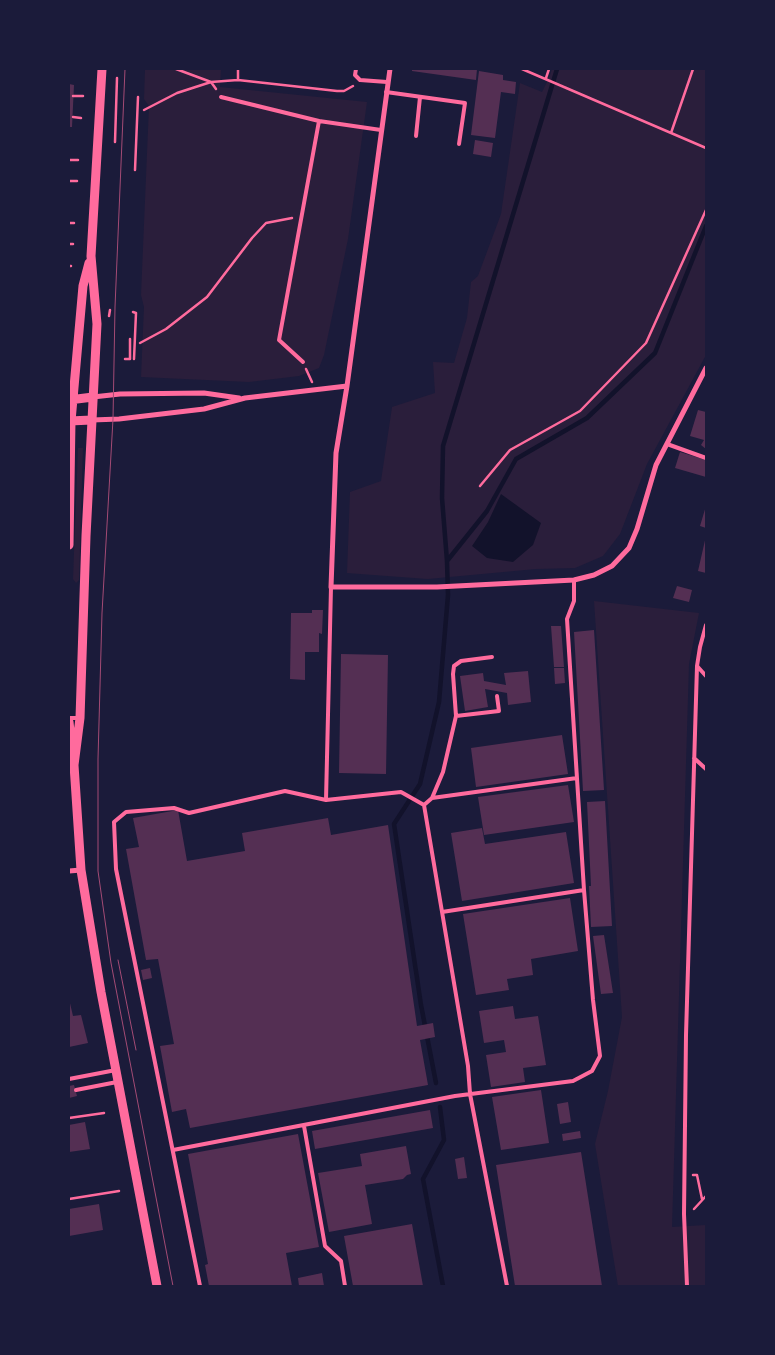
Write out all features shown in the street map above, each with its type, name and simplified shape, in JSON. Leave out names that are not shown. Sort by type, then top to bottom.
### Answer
[{"type":"street","points":[[74,765],[80,718],[97,324],[91,256],[102,69]]},
{"type":"street","points":[[390,69],[336,454],[331,587],[437,587],[574,580],[594,576],[612,566],[629,548],[638,529],[656,465],[706,368]]},
{"type":"street","points":[[69,545],[71,400],[83,286],[91,256]]},
{"type":"street","points":[[70,421],[119,419],[204,409],[245,398],[347,386]]},
{"type":"street","points":[[71,400],[120,394],[204,393],[245,398]]},
{"type":"street","points":[[69,722],[74,765],[81,870],[101,992],[157,1286]]},
{"type":"street","points":[[69,871],[81,870]]},
{"type":"lane","points":[[356,69],[355,75],[360,80],[387,82]]},
{"type":"lane","points":[[386,92],[465,103],[459,144]]},
{"type":"lane","points":[[221,96],[318,121],[381,130]]},
{"type":"lane","points":[[416,136],[420,97]]},
{"type":"lane","points":[[303,362],[279,340],[318,121]]},
{"type":"lane","points":[[668,444],[706,458]]},
{"type":"lane","points":[[173,1150],[470,1094],[482,1094],[573,1081],[592,1071],[600,1056],[593,1000],[584,890],[567,619],[574,601],[574,580]]},
{"type":"lane","points":[[326,800],[331,587]]},
{"type":"lane","points":[[687,1286],[684,1214],[686,1035],[697,666],[706,625]]},
{"type":"lane","points":[[424,805],[432,798],[443,772],[456,716],[454,666],[461,661],[492,657]]},
{"type":"lane","points":[[697,666],[706,676]]},
{"type":"lane","points":[[456,716],[499,711],[497,696]]},
{"type":"lane","points":[[69,718],[80,718]]},
{"type":"lane","points":[[694,758],[706,769]]},
{"type":"lane","points":[[432,798],[577,778]]},
{"type":"lane","points":[[200,1286],[116,869],[114,822],[126,812],[174,808],[190,813],[285,791],[326,800],[401,792],[424,805],[468,1066],[470,1094],[507,1286]]},
{"type":"lane","points":[[442,912],[584,890]]},
{"type":"lane","points":[[69,1079],[116,1070]]},
{"type":"lane","points":[[76,1090],[118,1081]]},
{"type":"lane","points":[[304,1126],[325,1246],[340,1261],[345,1286]]},
{"type":"path","points":[[176,69],[211,82]]},
{"type":"path","points":[[238,69],[238,80]]},
{"type":"path","points":[[522,69],[706,148]]},
{"type":"path","points":[[546,78],[550,69]]},
{"type":"path","points":[[671,133],[693,69]]},
{"type":"path","points":[[115,142],[117,78]]},
{"type":"path","points":[[144,110],[177,93],[211,82],[238,80],[344,91],[360,80]]},
{"type":"path","points":[[73,96],[83,96]]},
{"type":"path","points":[[135,170],[138,97]]},
{"type":"path","points":[[73,117],[81,118]]},
{"type":"path","points":[[70,160],[78,160]]},
{"type":"path","points":[[69,181],[76,181]]},
{"type":"path","points":[[480,486],[510,450],[580,411],[646,343],[706,210]]},
{"type":"path","points":[[140,343],[166,329],[207,297],[252,238],[266,223],[302,216]]},
{"type":"path","points":[[69,223],[74,223]]},
{"type":"path","points":[[133,312],[136,313],[134,359]]},
{"type":"path","points":[[125,359],[130,359],[130,339]]},
{"type":"path","points":[[69,1118],[104,1113]]},
{"type":"path","points":[[684,1174],[697,1175],[702,1199]]},
{"type":"path","points":[[69,1199],[119,1191]]},
{"type":"path","points":[[684,1214],[690,1214],[706,1196]]},
{"type":"shaded area","points":[[145,69],[221,69],[220,87],[367,102],[348,239],[324,355],[319,368],[299,376],[249,382],[141,377],[144,307],[141,295],[149,106],[144,99]]},
{"type":"shaded area","points":[[552,69],[706,69],[706,355],[647,464],[620,534],[603,556],[575,568],[536,569],[428,579],[347,573],[350,492],[381,481],[392,407],[435,393],[433,362],[454,363],[467,318],[471,282],[478,276],[501,214],[520,83],[542,92]]},
{"type":"shaded area","points":[[78,448],[83,448],[79,580],[76,583],[73,579]]},
{"type":"shaded area","points":[[501,494],[541,523],[533,545],[513,562],[487,558],[472,546],[488,522]]},
{"type":"shaded area","points":[[594,601],[699,613],[689,664],[672,1227],[706,1225],[706,1286],[618,1286],[595,1144],[608,1091],[622,1017]]},
{"type":"building","points":[[412,69],[477,69],[476,80],[412,71]]},
{"type":"building","points":[[479,71],[503,75],[503,80],[516,82],[515,94],[501,92],[495,138],[471,135]]},
{"type":"building","points":[[69,84],[74,85],[72,127],[69,127]]},
{"type":"building","points":[[475,140],[493,143],[491,157],[473,154]]},
{"type":"building","points":[[698,410],[706,412],[706,449],[701,445],[704,440],[690,436]]},
{"type":"building","points":[[680,452],[706,460],[706,477],[675,468]]},
{"type":"building","points":[[706,506],[706,528],[700,526]]},
{"type":"building","points":[[706,536],[706,573],[698,571]]},
{"type":"building","points":[[677,586],[692,590],[689,602],[673,598]]},
{"type":"building","points":[[312,610],[323,610],[322,634],[319,633],[319,652],[305,652],[305,680],[290,679],[291,613],[312,613]]},
{"type":"building","points":[[551,626],[561,626],[564,667],[554,667]]},
{"type":"building","points":[[594,630],[604,790],[583,791],[574,632]]},
{"type":"building","points":[[341,654],[388,655],[386,774],[339,773]]},
{"type":"building","points":[[554,668],[564,668],[565,683],[555,684]]},
{"type":"building","points":[[528,671],[531,702],[508,705],[507,693],[485,689],[488,707],[465,711],[460,676],[483,673],[484,681],[506,685],[504,673]]},
{"type":"building","points":[[562,735],[568,774],[476,787],[471,748]]},
{"type":"building","points":[[568,785],[574,822],[484,835],[478,797]]},
{"type":"building","points":[[605,801],[612,926],[591,927],[587,802]]},
{"type":"building","points":[[178,810],[187,861],[245,851],[242,833],[328,818],[331,835],[388,825],[417,1026],[433,1023],[435,1037],[420,1040],[428,1085],[190,1128],[186,1109],[172,1112],[160,1046],[174,1044],[158,959],[146,960],[126,849],[139,847],[133,818]]},
{"type":"building","points":[[482,828],[485,844],[566,832],[574,883],[462,901],[451,833]]},
{"type":"building","points":[[570,898],[578,951],[531,959],[533,975],[507,979],[509,990],[476,995],[463,914]]},
{"type":"building","points":[[604,935],[613,993],[601,994],[593,936]]},
{"type":"building","points":[[150,968],[152,978],[143,980],[141,970]]},
{"type":"building","points":[[69,999],[73,1016],[81,1015],[88,1043],[69,1047]]},
{"type":"building","points":[[513,1006],[515,1019],[538,1016],[546,1065],[523,1068],[525,1082],[491,1087],[486,1055],[506,1052],[504,1040],[484,1043],[479,1011]]},
{"type":"building","points":[[74,1085],[77,1096],[69,1098],[69,1086]]},
{"type":"building","points":[[541,1090],[549,1143],[501,1150],[492,1097]]},
{"type":"building","points":[[568,1102],[571,1122],[560,1124],[557,1104]]},
{"type":"building","points":[[430,1110],[433,1128],[315,1149],[312,1131]]},
{"type":"building","points":[[85,1122],[90,1149],[69,1152],[69,1125]]},
{"type":"building","points":[[580,1131],[581,1138],[563,1141],[562,1134]]},
{"type":"building","points":[[298,1134],[319,1247],[286,1253],[292,1286],[209,1286],[205,1265],[208,1264],[188,1154]]},
{"type":"building","points":[[406,1146],[411,1174],[403,1179],[365,1185],[372,1224],[329,1232],[318,1173],[362,1166],[360,1154]]},
{"type":"building","points":[[581,1152],[602,1286],[515,1286],[496,1165]]},
{"type":"building","points":[[464,1157],[467,1178],[458,1179],[455,1159]]},
{"type":"building","points":[[99,1204],[103,1230],[69,1236],[69,1209]]},
{"type":"building","points":[[412,1224],[423,1286],[353,1286],[344,1236]]},
{"type":"building","points":[[322,1273],[324,1286],[299,1286],[298,1278]]},
{"type":"waterway","points":[[436,1083],[421,1005],[394,824],[420,784],[439,702],[448,595],[442,498],[443,446],[557,69]]},
{"type":"waterway","points":[[447,561],[487,511],[516,459],[587,418],[655,353],[706,226]]},
{"type":"waterway","points":[[440,1107],[444,1140],[423,1179],[443,1286]]},
{"type":"tram line","points":[[125,69],[115,307],[113,419],[102,613],[98,759],[98,871],[111,963],[173,1286]]},
{"type":"tram line","points":[[118,960],[136,1050]]}]
